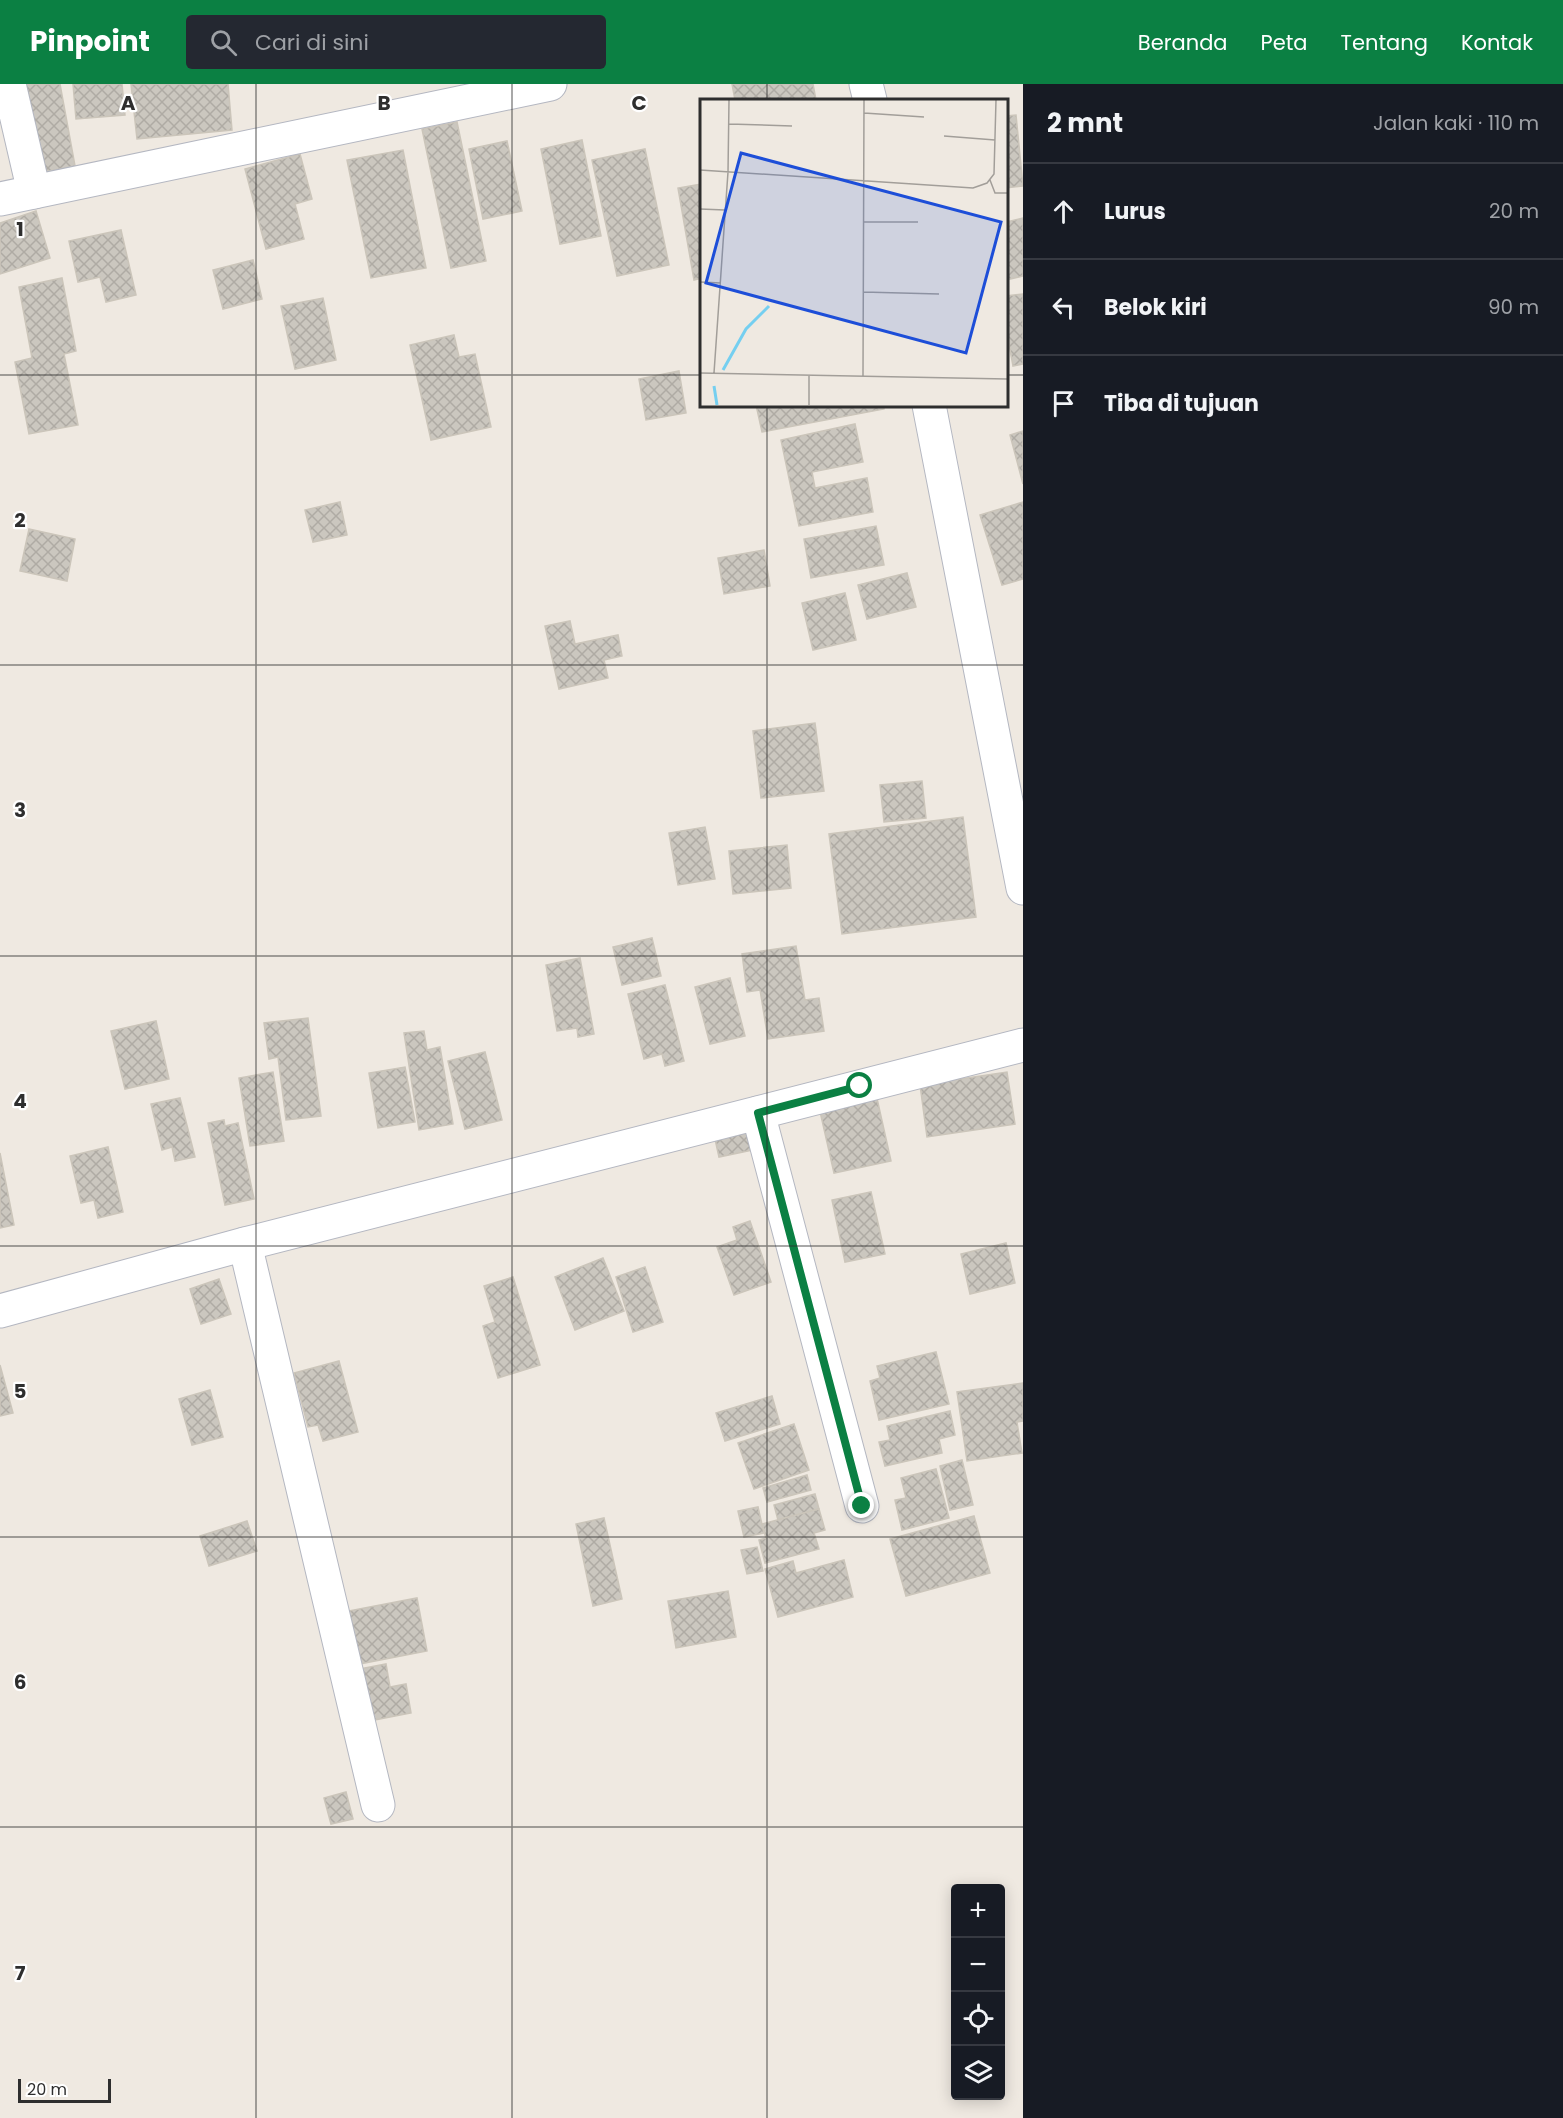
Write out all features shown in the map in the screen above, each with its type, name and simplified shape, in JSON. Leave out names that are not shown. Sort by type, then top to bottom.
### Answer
[{"type":"street","points":[[9,84],[34,192]]},
{"type":"street","points":[[0,199],[550,84]]},
{"type":"street","points":[[866,84],[870,99]]},
{"type":"street","points":[[929,406],[1023,888]]},
{"type":"street","points":[[0,1311],[245,1244],[1023,1045]]},
{"type":"street","points":[[758,1113],[862,1506]]},
{"type":"street","points":[[245,1244],[378,1804]]},
{"type":"building","points":[[60,84],[75,166],[34,174],[18,86]]},
{"type":"building","points":[[73,84],[122,84],[125,115],[76,119]]},
{"type":"building","points":[[131,84],[228,84],[232,130],[137,139]]},
{"type":"building","points":[[732,84],[813,84],[816,99],[735,99]]},
{"type":"building","points":[[1016,115],[1023,186],[1008,188],[1008,116]]},
{"type":"building","points":[[457,122],[486,261],[451,268],[422,129]]},
{"type":"building","points":[[582,140],[601,236],[560,244],[541,149]]},
{"type":"building","points":[[507,141],[522,211],[483,219],[469,149]]},
{"type":"building","points":[[645,149],[669,265],[617,276],[592,160]]},
{"type":"building","points":[[403,150],[426,268],[371,278],[347,160]]},
{"type":"building","points":[[300,154],[312,199],[295,204],[304,239],[266,249],[245,169]]},
{"type":"building","points":[[700,184],[700,278],[694,280],[678,188]]},
{"type":"building","points":[[36,211],[50,258],[0,274],[0,223]]},
{"type":"building","points":[[1023,218],[1023,276],[1008,280],[1008,222]]},
{"type":"building","points":[[121,230],[136,295],[106,302],[100,277],[78,282],[69,241]]},
{"type":"building","points":[[253,260],[262,299],[223,309],[213,270]]},
{"type":"building","points":[[62,278],[76,351],[64,354],[78,425],[29,434],[15,362],[32,358],[19,287]]},
{"type":"building","points":[[1023,294],[1023,364],[1013,366],[1008,344],[1008,296]]},
{"type":"building","points":[[323,298],[336,360],[295,369],[281,306]]},
{"type":"building","points":[[454,335],[459,357],[475,354],[491,427],[431,440],[410,345]]},
{"type":"building","points":[[679,371],[686,413],[646,420],[639,379]]},
{"type":"building","points":[[756,406],[884,406],[884,409],[762,432]]},
{"type":"building","points":[[855,424],[863,462],[812,472],[815,488],[867,478],[873,512],[799,526],[781,440]]},
{"type":"building","points":[[1023,431],[1023,484],[1010,435]]},
{"type":"building","points":[[340,502],[347,535],[313,542],[305,510]]},
{"type":"building","points":[[1023,502],[1023,579],[1002,585],[980,515]]},
{"type":"building","points":[[876,526],[884,565],[811,578],[804,539]]},
{"type":"building","points":[[29,529],[75,539],[67,581],[20,571]]},
{"type":"building","points":[[764,550],[770,586],[724,594],[718,558]]},
{"type":"building","points":[[907,573],[916,607],[867,619],[858,585]]},
{"type":"building","points":[[845,593],[856,640],[813,650],[802,603]]},
{"type":"building","points":[[570,621],[575,644],[618,635],[622,656],[604,660],[608,678],[559,689],[545,626]]},
{"type":"building","points":[[815,723],[824,791],[761,798],[753,731]]},
{"type":"building","points":[[922,781],[926,818],[884,822],[880,785]]},
{"type":"building","points":[[963,817],[976,917],[842,934],[829,834]]},
{"type":"building","points":[[705,827],[715,879],[678,885],[669,833]]},
{"type":"building","points":[[787,845],[791,888],[733,894],[729,851]]},
{"type":"building","points":[[652,938],[661,976],[622,985],[613,947]]},
{"type":"building","points":[[796,946],[805,1000],[819,998],[824,1031],[768,1039],[760,990],[747,992],[742,954]]},
{"type":"building","points":[[580,958],[594,1034],[578,1037],[577,1028],[557,1031],[546,965]]},
{"type":"building","points":[[730,978],[745,1036],[710,1044],[695,987]]},
{"type":"building","points":[[665,985],[684,1061],[665,1066],[662,1054],[644,1059],[628,994]]},
{"type":"building","points":[[308,1018],[321,1116],[286,1120],[278,1057],[269,1059],[264,1023]]},
{"type":"building","points":[[156,1021],[169,1079],[125,1089],[111,1031]]},
{"type":"building","points":[[424,1031],[427,1050],[440,1047],[453,1124],[419,1130],[404,1033]]},
{"type":"building","points":[[485,1052],[502,1120],[465,1129],[448,1061]]},
{"type":"building","points":[[405,1067],[415,1122],[378,1128],[369,1073]]},
{"type":"building","points":[[273,1072],[284,1141],[250,1146],[239,1078]]},
{"type":"building","points":[[1007,1072],[1015,1124],[927,1137],[920,1085]]},
{"type":"building","points":[[876,1094],[891,1161],[834,1173],[819,1107]]},
{"type":"building","points":[[180,1098],[195,1157],[175,1161],[172,1147],[162,1150],[151,1104]]},
{"type":"building","points":[[224,1120],[225,1126],[238,1123],[254,1199],[225,1205],[208,1123]]},
{"type":"building","points":[[748,1123],[753,1150],[719,1157],[713,1130]]},
{"type":"building","points":[[108,1147],[123,1212],[98,1218],[94,1200],[81,1203],[70,1156]]},
{"type":"building","points":[[0,1153],[14,1225],[0,1228]]},
{"type":"building","points":[[871,1192],[885,1254],[845,1262],[832,1200]]},
{"type":"building","points":[[750,1221],[771,1282],[734,1295],[717,1247],[737,1240],[733,1227]]},
{"type":"building","points":[[1006,1243],[1015,1283],[970,1294],[961,1254]]},
{"type":"building","points":[[603,1258],[624,1311],[575,1330],[555,1277]]},
{"type":"building","points":[[645,1267],[663,1322],[633,1332],[616,1277]]},
{"type":"building","points":[[513,1277],[540,1365],[498,1378],[483,1326],[495,1322],[484,1286]]},
{"type":"building","points":[[219,1279],[231,1314],[201,1324],[190,1289]]},
{"type":"building","points":[[936,1352],[949,1404],[879,1420],[870,1381],[880,1378],[877,1366]]},
{"type":"building","points":[[339,1361],[358,1432],[323,1441],[318,1425],[308,1427],[294,1373]]},
{"type":"building","points":[[0,1365],[13,1413],[0,1416]]},
{"type":"building","points":[[1023,1383],[1023,1421],[1017,1422],[1022,1453],[967,1461],[957,1392]]},
{"type":"building","points":[[210,1390],[223,1437],[192,1445],[179,1399]]},
{"type":"building","points":[[772,1396],[780,1424],[725,1441],[716,1413]]},
{"type":"building","points":[[950,1411],[955,1435],[939,1439],[942,1453],[885,1466],[879,1442],[890,1440],[887,1426]]},
{"type":"building","points":[[794,1424],[809,1470],[754,1489],[738,1443]]},
{"type":"building","points":[[962,1460],[973,1505],[950,1510],[940,1466]]},
{"type":"building","points":[[936,1469],[949,1518],[902,1530],[895,1500],[906,1498],[901,1478]]},
{"type":"building","points":[[807,1475],[811,1490],[767,1502],[763,1488]]},
{"type":"building","points":[[815,1494],[819,1509],[778,1520],[774,1505]]},
{"type":"building","points":[[758,1507],[764,1533],[744,1537],[738,1511]]},
{"type":"building","points":[[819,1509],[825,1530],[814,1533],[819,1549],[765,1563],[759,1540],[766,1538],[762,1524]]},
{"type":"building","points":[[974,1516],[990,1573],[906,1596],[890,1539]]},
{"type":"building","points":[[604,1518],[622,1599],[593,1606],[576,1524]]},
{"type":"building","points":[[247,1521],[257,1551],[209,1566],[200,1536]]},
{"type":"building","points":[[757,1547],[763,1571],[747,1574],[741,1550]]},
{"type":"building","points":[[844,1560],[853,1597],[778,1617],[765,1569],[793,1561],[796,1573]]},
{"type":"building","points":[[728,1591],[736,1637],[676,1648],[668,1601]]},
{"type":"building","points":[[417,1598],[427,1651],[349,1666],[338,1613]]},
{"type":"building","points":[[386,1664],[390,1687],[406,1684],[411,1713],[364,1722],[359,1669]]},
{"type":"building","points":[[346,1792],[353,1819],[331,1824],[324,1798]]},
{"type":"route","points":[[860,1086],[758,1113],[862,1506]]}]
